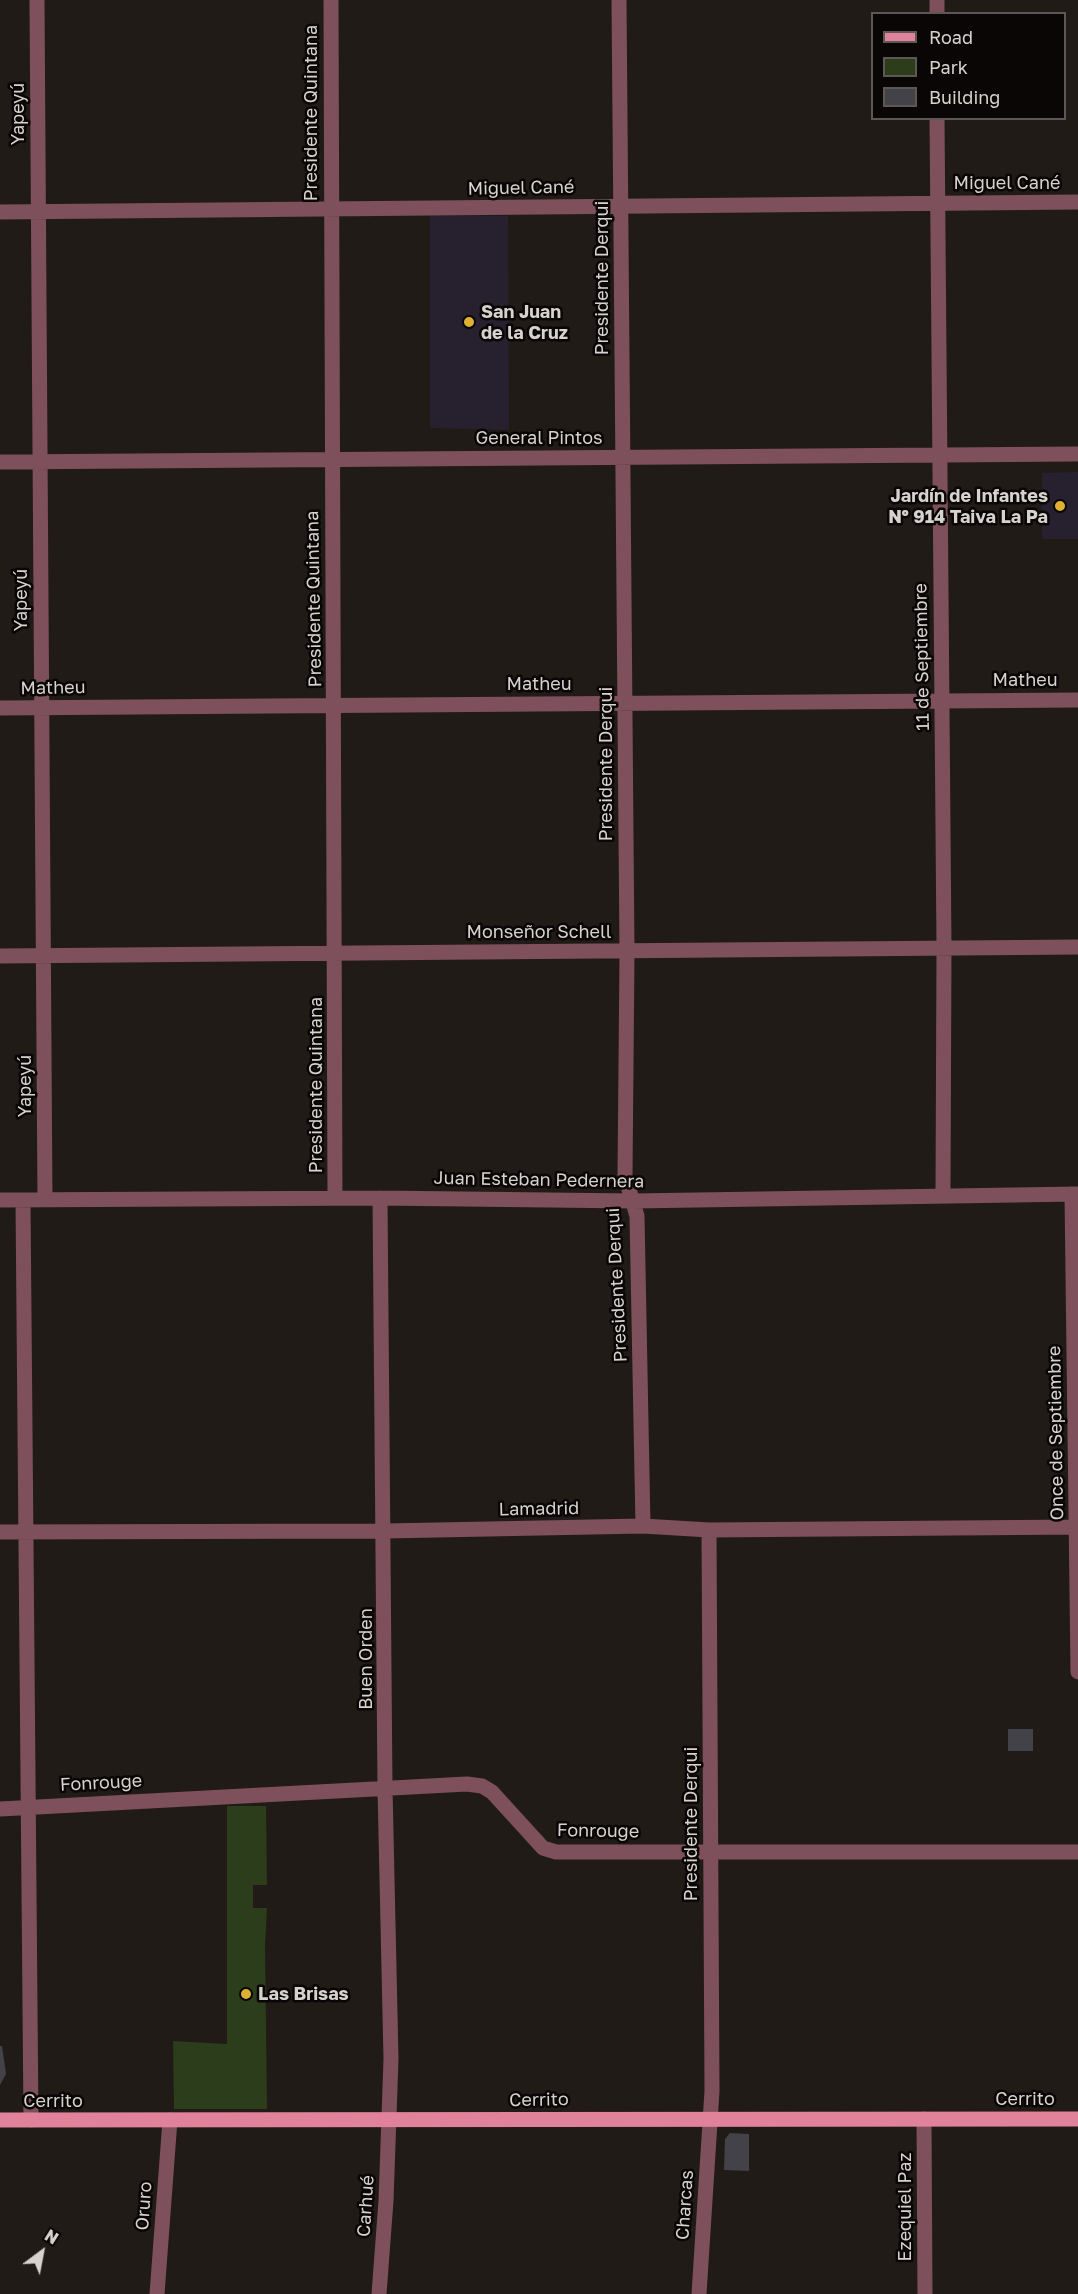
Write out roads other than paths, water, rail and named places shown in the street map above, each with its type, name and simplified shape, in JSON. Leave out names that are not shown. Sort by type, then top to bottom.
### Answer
[{"type":"main road","name":"Cerrito","points":[[0,2120],[1078,2119]]},
{"type":"street","name":"Yapeyú","points":[[37,0],[45,1200]]},
{"type":"street","name":"Presidente Quintana","points":[[331,0],[330,210],[336,952],[335,1198]]},
{"type":"street","name":"Presidente Derqui","points":[[619,0],[627,952],[625,1176],[637,1215],[644,1526]]},
{"type":"street","name":"11 de Septiembre","points":[[937,120],[944,947],[943,1194]]},
{"type":"street","name":"Miguel Cané","points":[[0,212],[1078,202]]},
{"type":"street","name":"General Pintos","points":[[0,462],[1078,454]]},
{"type":"street","name":"Matheu","points":[[0,708],[1078,700]]},
{"type":"street","name":"Monseñor Schell","points":[[0,956],[1078,947]]},
{"type":"street","name":"Juan Esteban Pedernera","points":[[0,1200],[380,1198],[633,1201],[943,1194],[1075,1194]]},
{"type":"street","name":"Once de Septiembre","points":[[1075,1194],[1078,1672]]},
{"type":"street","name":"Buen Orden","points":[[380,1198],[385,1531],[385,1788],[391,2031],[390,2121]]},
{"type":"street","points":[[23,1200],[31,2120]]},
{"type":"street","name":"Lamadrid","points":[[0,1532],[385,1531],[644,1526],[709,1530],[1077,1527]]},
{"type":"street","name":"Presidente Derqui","points":[[709,1530],[712,2091],[710,2118]]},
{"type":"street","name":"Fonrouge","points":[[0,1809],[467,1784],[482,1786],[492,1792],[543,1848],[556,1852],[1078,1852]]},
{"type":"street","name":"Charcas","points":[[699,2294],[710,2118]]},
{"type":"street","name":"Ezequiel Paz","points":[[924,2119],[926,2294]]},
{"type":"street","name":"Oruro","points":[[157,2294],[170,2120]]},
{"type":"street","name":"Carhué","points":[[379,2294],[390,2121]]},
{"type":"place","name":"San Juan de la Cruz","points":[[469,322]]},
{"type":"place","name":"Jardín de Infantes Nº 914 Taiva La Pa","points":[[1060,506]]},
{"type":"place","name":"Las Brisas","points":[[246,1994]]}]
